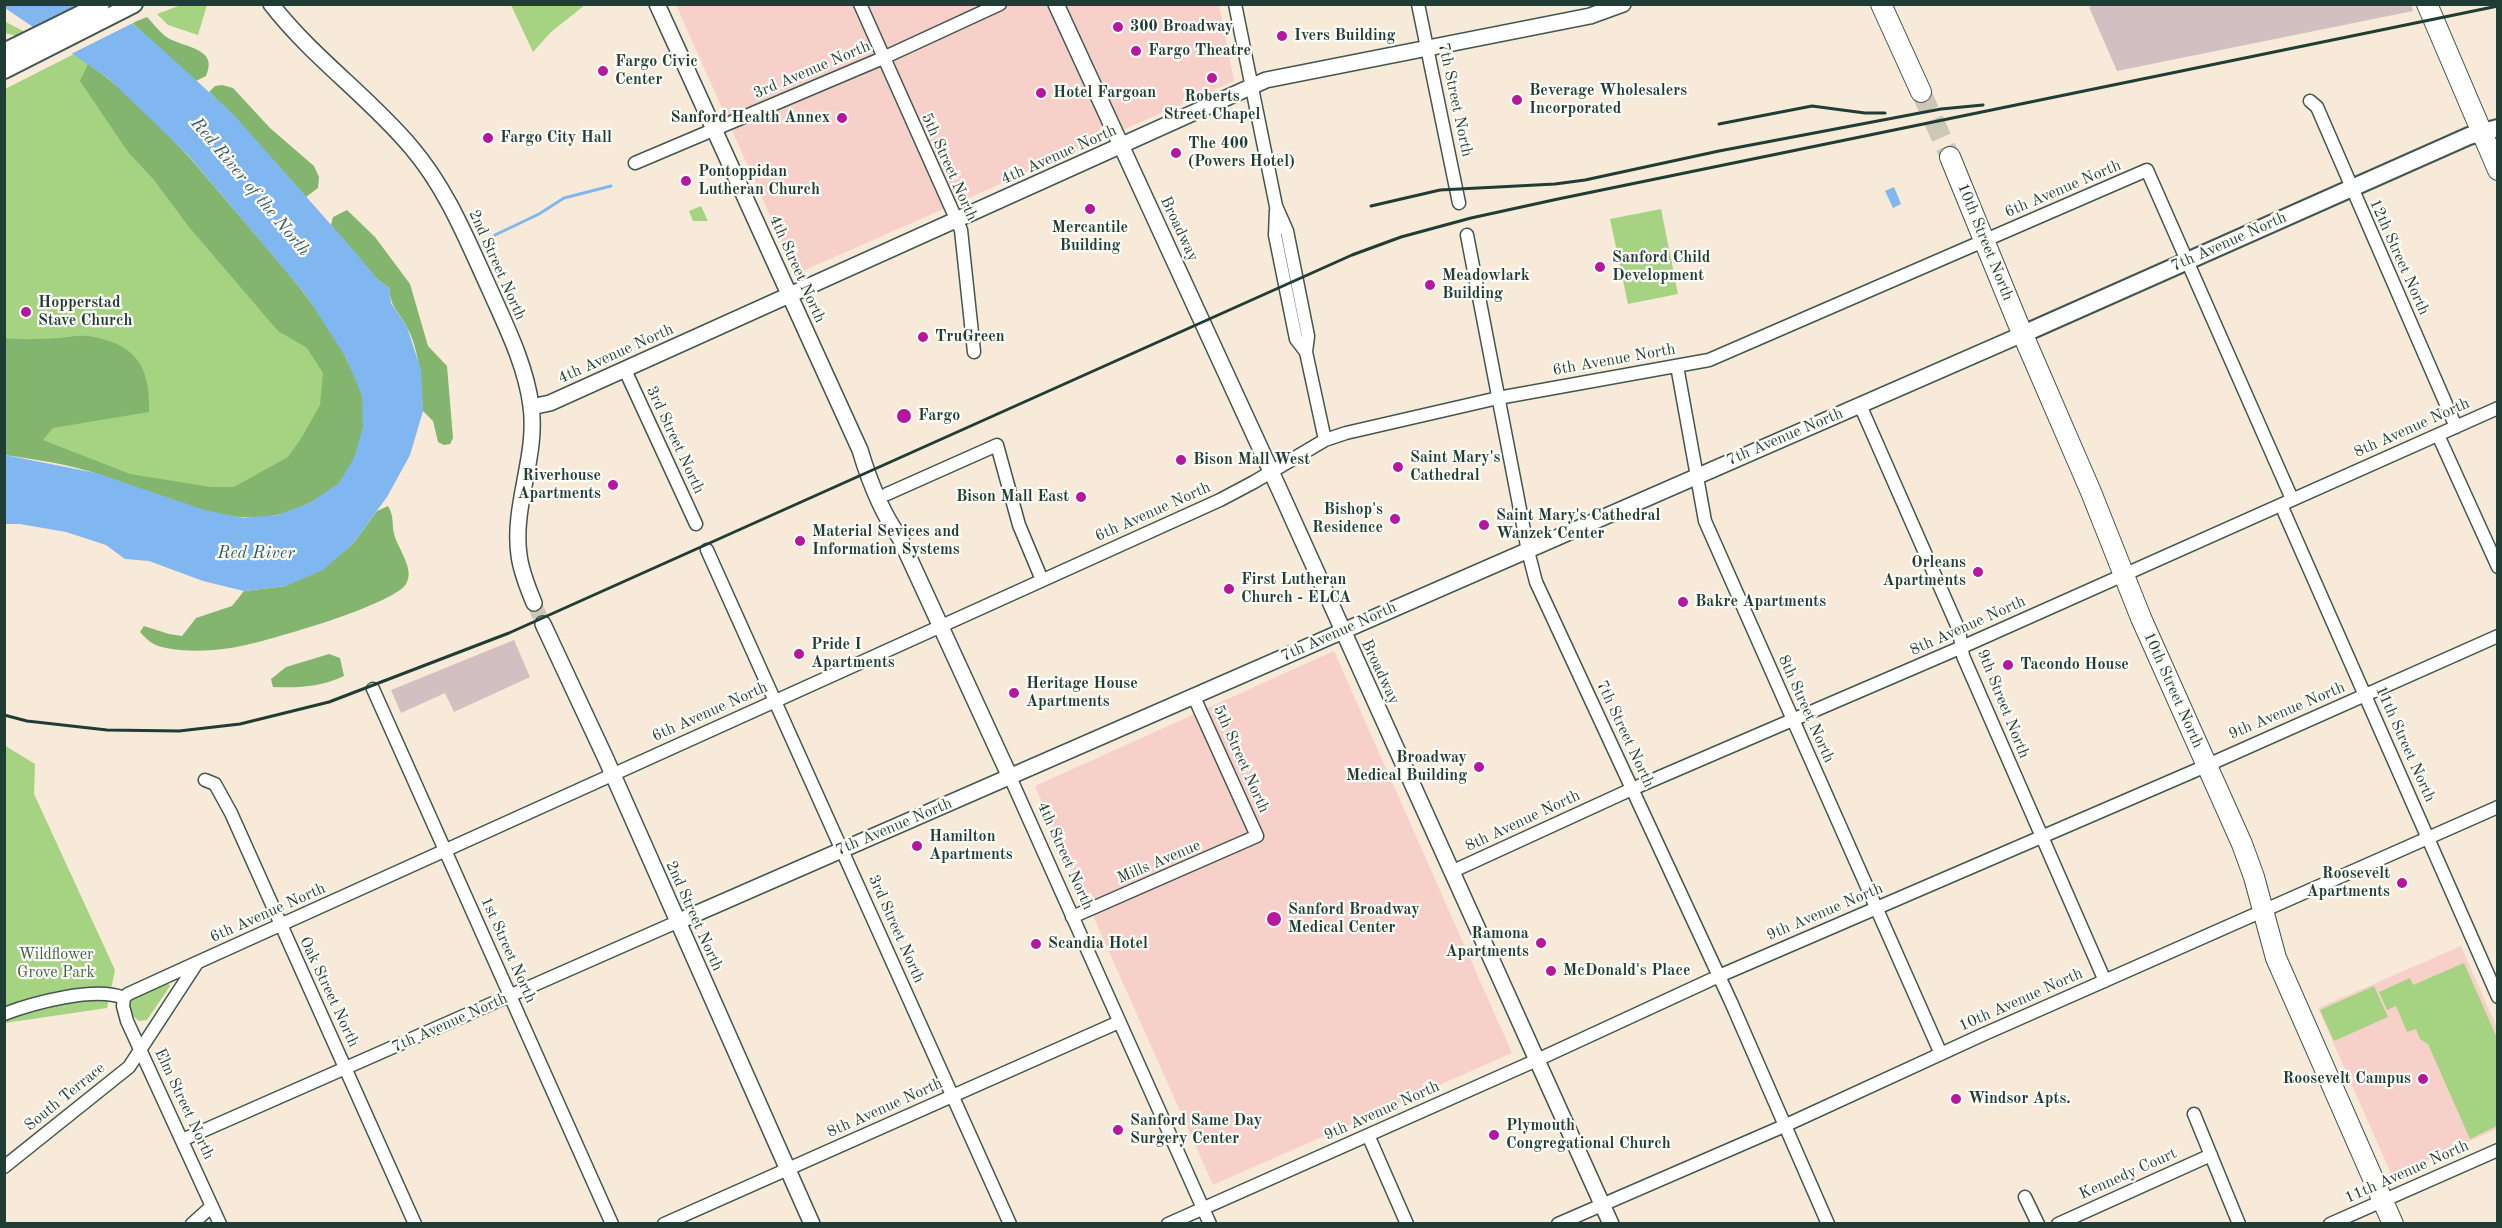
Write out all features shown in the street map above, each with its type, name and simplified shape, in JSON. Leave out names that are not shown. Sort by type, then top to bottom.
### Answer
[{"type":"main road","points":[[4,52],[101,4]]},
{"type":"main road","points":[[4,70],[134,4]]},
{"type":"main road","points":[[1881,4],[1922,92]]},
{"type":"main road","points":[[2427,4],[2490,131],[2498,170]]},
{"type":"main road","name":"7th Avenue North","points":[[2023,334],[2469,136],[2490,131]]},
{"type":"main road","name":"10th Street North","points":[[1950,157],[1983,241],[2091,492],[2140,618],[2242,844],[2254,877],[2276,958],[2392,1224]]},
{"type":"street","name":"2nd Street North","points":[[271,4],[292,32],[317,53],[411,147],[446,194],[506,329],[522,370],[531,407],[529,456],[519,510],[518,535],[519,557],[534,603]]},
{"type":"street","name":"4th Street North","points":[[657,4],[860,450],[886,516],[900,538],[1010,777],[1210,1224]]},
{"type":"street","name":"5th Street North","points":[[860,4],[962,237],[974,352]]},
{"type":"street","name":"3rd Avenue North","points":[[635,163],[883,58],[1000,4]]},
{"type":"street","name":"Broadway","points":[[1056,4],[1611,1224]]},
{"type":"street","points":[[1235,4],[1276,206],[1289,241],[1308,336],[1306,352],[1325,440]]},
{"type":"street","name":"7th Street North","points":[[1418,4],[1459,203]]},
{"type":"street","name":"4th Avenue North","points":[[531,407],[550,403],[790,297],[1251,86],[1276,77],[1623,4]]},
{"type":"street","name":"12th Street North","points":[[2310,101],[2317,107],[2456,427]]},
{"type":"street","name":"6th Avenue North","points":[[124,998],[128,994],[197,962],[1212,504],[1271,473],[1325,440],[1498,398],[1709,360],[2147,170],[2186,261]]},
{"type":"street","name":"7th Street North","points":[[1467,235],[1528,551],[1536,582],[1719,976],[1828,1224]]},
{"type":"street","points":[[2186,261],[2292,499]]},
{"type":"street","name":"7th Avenue North","points":[[182,1140],[1194,697],[1341,630],[1528,551],[2023,334]]},
{"type":"street","name":"8th Street North","points":[[1677,366],[1705,521],[1941,1054]]},
{"type":"street","name":"3rd Street North","points":[[625,370],[696,524]]},
{"type":"street","name":"9th Street North","points":[[1860,405],[1959,630],[1963,656],[2040,837],[2105,981]]},
{"type":"street","name":"8th Avenue North","points":[[1451,872],[1632,789],[1794,721],[2498,408]]},
{"type":"street","points":[[2438,435],[2498,567]]},
{"type":"street","points":[[887,494],[997,445],[1019,525],[1042,580]]},
{"type":"street","name":"4th Street North","points":[[860,450],[875,468],[887,494],[898,521],[900,538]]},
{"type":"street","name":"11th Street North","points":[[2281,505],[2498,997]]},
{"type":"street","name":"3rd Street North","points":[[707,550],[1010,1224]]},
{"type":"street","name":"2nd Street North","points":[[543,624],[613,775],[812,1224]]},
{"type":"street","name":"9th Avenue North","points":[[1168,1224],[1537,1060],[1719,976],[2498,636]]},
{"type":"street","name":"1st Street North","points":[[373,689],[612,1224]]},
{"type":"street","name":"5th Street North","points":[[1194,697],[1257,836]]},
{"type":"street","name":"Oak Street North","points":[[205,780],[215,784],[231,813],[415,1224]]},
{"type":"street","name":"10th Avenue North","points":[[1558,1224],[1784,1126],[2262,910],[2498,807]]},
{"type":"street","name":"Mills Avenue","points":[[1072,917],[1257,836]]},
{"type":"street","name":"6th Avenue North","points":[[140,1049],[197,962]]},
{"type":"street","points":[[4,1014],[45,1001],[68,997],[108,994],[124,998]]},
{"type":"street","name":"Elm Street North","points":[[124,998],[123,1006],[127,1021],[220,1224]]},
{"type":"street","name":"8th Avenue North","points":[[664,1224],[1119,1022]]},
{"type":"street","name":"South Terrace","points":[[4,1167],[129,1067],[140,1049]]},
{"type":"street","points":[[2194,1114],[2239,1224]]},
{"type":"street","points":[[1368,1135],[1407,1224]]},
{"type":"street","name":"11th Avenue North","points":[[2330,1224],[2498,1150]]},
{"type":"street","name":"Kennedy Court","points":[[2058,1224],[2211,1155]]},
{"type":"street","points":[[2025,1197],[2038,1224]]},
{"type":"street","points":[[192,1224],[212,1206]]},
{"type":"shaded area","points":[[2411,4],[2413,11],[2117,71],[2089,7],[2095,5]]},
{"type":"shaded area","points":[[676,5],[1219,5],[1234,81],[796,274]]},
{"type":"shaded area","points":[[514,640],[530,677],[454,712],[445,693],[401,713],[391,690]]},
{"type":"shaded area","name":"Sanford Broadway Medical Center","points":[[1334,651],[1512,1053],[1213,1185],[1035,786]]},
{"type":"shaded area","name":"Roosevelt Campus","points":[[2461,946],[2497,1028],[2497,1129],[2392,1176],[2318,1008]]},
{"type":"green space","points":[[184,4],[207,5],[198,35],[168,25],[157,14]]},
{"type":"green space","points":[[511,5],[585,5],[551,32],[533,52]]},
{"type":"green space","points":[[147,17],[168,38],[204,54],[209,67],[206,76],[196,81],[132,23]]},
{"type":"green space","points":[[4,21],[25,32],[16,36],[5,33]]},
{"type":"green space","points":[[74,54],[108,78],[188,155],[306,295],[345,356],[310,503],[5,455],[5,89]]},
{"type":"green space","points":[[88,64],[150,116],[206,177],[309,300],[351,367],[363,403],[361,439],[352,463],[340,482],[310,503],[276,515],[231,516],[186,506],[87,470],[5,455],[5,338],[39,339],[88,336],[118,344],[137,359],[147,382],[149,412],[53,428],[43,440],[130,474],[211,487],[234,487],[288,457],[320,405],[323,373],[307,348],[278,331],[189,227],[154,180],[128,152],[80,81]]},
{"type":"green space","points":[[215,86],[233,88],[270,128],[314,166],[319,177],[318,188],[306,197],[233,115],[209,92]]},
{"type":"green space","points":[[701,206],[708,221],[693,221],[689,211]]},
{"type":"green space","points":[[1661,209],[1678,294],[1628,304],[1610,219]]},
{"type":"green space","points":[[347,210],[375,237],[410,284],[428,346],[447,366],[453,438],[450,444],[444,445],[438,442],[433,421],[423,411],[415,347],[407,327],[393,305],[389,288],[377,279],[331,225],[333,217]]},
{"type":"green space","points":[[388,506],[395,537],[409,573],[406,584],[396,593],[353,612],[296,632],[223,649],[190,651],[166,648],[152,643],[140,632],[144,626],[182,636],[196,618],[232,606],[244,591],[286,586],[352,545],[377,511]]},
{"type":"green space","points":[[329,654],[340,658],[344,676],[310,686],[273,687],[271,679],[286,667]]},
{"type":"green space","name":"Wildflower Grove Park","points":[[4,745],[35,764],[34,794],[115,970],[107,1008],[5,1023]]},
{"type":"green space","points":[[2464,963],[2497,1038],[2497,1126],[2470,1139],[2428,1044],[2420,1039],[2416,1029],[2407,1032],[2396,1006],[2387,1010],[2379,992],[2410,978],[2413,985]]},
{"type":"green space","points":[[167,982],[170,986],[147,1020],[139,1021],[134,1017],[129,1006],[130,999]]},
{"type":"green space","points":[[2374,986],[2388,1017],[2334,1041],[2320,1010]]},
{"type":"water","name":"Red River","points":[[5,4],[110,5],[233,114],[377,279],[389,288],[391,303],[407,327],[421,370],[423,411],[410,455],[387,497],[352,545],[323,570],[286,586],[244,591],[203,581],[149,561],[125,559],[106,545],[66,532],[20,524],[5,524],[5,455],[96,473],[205,510],[243,518],[277,515],[310,503],[339,483],[354,458],[363,427],[362,395],[345,356],[306,295],[188,155],[108,78],[5,8]]},
{"type":"water","points":[[1894,187],[1901,204],[1893,208],[1885,191]]},
{"type":"pier","points":[[115,4],[135,22],[69,55],[33,30],[82,5]]},
{"type":"waterway","points":[[495,235],[539,214],[564,198],[611,186]]},
{"type":"tunnel","points":[[1921,92],[1950,157]]},
{"type":"tunnel","points":[[534,603],[543,624]]},
{"type":"railway","points":[[4,715],[27,721],[107,730],[179,731],[240,724],[329,702],[509,633],[1352,255],[1401,237],[1471,218],[1558,199],[2498,6]]},
{"type":"railway","points":[[1371,206],[1440,190],[1555,184],[1585,180],[1719,151],[1941,109],[1983,105]]},
{"type":"railway","points":[[1719,124],[1812,106],[1865,113],[1885,113]]},
{"type":"place","name":"300 Broadway","points":[[1118,27]]},
{"type":"place","name":"Ivers Building","points":[[1282,36]]},
{"type":"place","name":"Fargo Theatre","points":[[1136,51]]},
{"type":"place","name":"Fargo Civic Center","points":[[603,71]]},
{"type":"place","name":"Roberts Street Chapel","points":[[1212,78]]},
{"type":"place","name":"Hotel Fargoan","points":[[1041,93]]},
{"type":"place","name":"Beverage Wholesalers Incorporated","points":[[1517,100]]},
{"type":"place","name":"Sanford Health Annex","points":[[842,118]]},
{"type":"place","name":"Fargo City Hall","points":[[488,138]]},
{"type":"place","name":"The 400 (Powers Hotel)","points":[[1176,153]]},
{"type":"place","name":"Pontoppidan Lutheran Church","points":[[686,181]]},
{"type":"place","name":"Mercantile Building","points":[[1090,209]]},
{"type":"place","name":"Sanford Child Development","points":[[1600,267]]},
{"type":"place","name":"Meadowlark Building","points":[[1430,285]]},
{"type":"place","name":"Hopperstad Stave Church","points":[[26,312]]},
{"type":"place","name":"TruGreen","points":[[923,337]]},
{"type":"place","name":"Fargo","points":[[904,416]]},
{"type":"place","name":"Bison Mall West","points":[[1181,460]]},
{"type":"place","name":"Saint Mary's Cathedral","points":[[1398,467]]},
{"type":"place","name":"Riverhouse Apartments","points":[[613,485]]},
{"type":"place","name":"Bison Mall East","points":[[1081,497]]},
{"type":"place","name":"Bishop's Residence","points":[[1395,519]]},
{"type":"place","name":"Saint Mary's Cathedral Wanzek Center","points":[[1484,525]]},
{"type":"place","name":"Material Sevices and Information Systems","points":[[800,541]]},
{"type":"place","name":"Orleans Apartments","points":[[1978,572]]},
{"type":"place","name":"First Lutheran Church - ELCA","points":[[1229,589]]},
{"type":"place","name":"Bakre Apartments","points":[[1683,602]]},
{"type":"place","name":"Pride I Apartments","points":[[799,654]]},
{"type":"place","name":"Tacondo House","points":[[2008,665]]},
{"type":"place","name":"Heritage House Apartments","points":[[1014,693]]},
{"type":"place","name":"Broadway Medical Building","points":[[1479,767]]},
{"type":"place","name":"Hamilton Apartments","points":[[917,846]]},
{"type":"place","name":"Roosevelt Apartments","points":[[2402,883]]},
{"type":"place","name":"Sanford Broadway Medical Center","points":[[1274,919]]},
{"type":"place","name":"Ramona Apartments","points":[[1541,943]]},
{"type":"place","name":"Scandia Hotel","points":[[1036,944]]},
{"type":"place","name":"McDonald's Place","points":[[1551,971]]},
{"type":"place","name":"Roosevelt Campus","points":[[2423,1079]]},
{"type":"place","name":"Windsor Apts.","points":[[1956,1099]]},
{"type":"place","name":"Sanford Same Day Surgery Center","points":[[1118,1130]]},
{"type":"place","name":"Plymouth Congregational Church","points":[[1494,1135]]},
{"type":"water label","name":"Red River of the North","points":[[250,187]]}]
